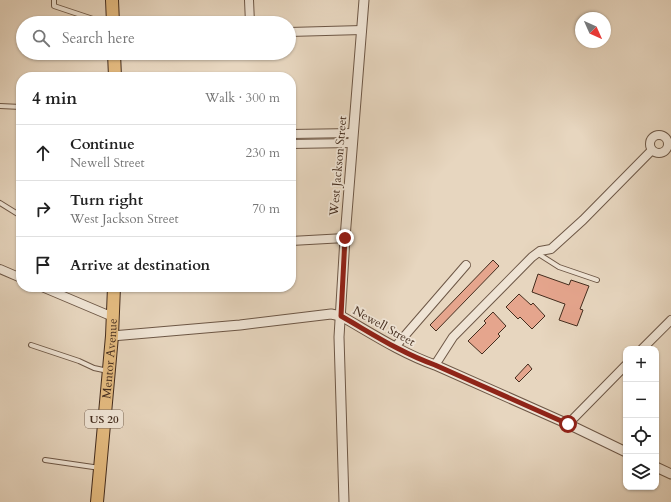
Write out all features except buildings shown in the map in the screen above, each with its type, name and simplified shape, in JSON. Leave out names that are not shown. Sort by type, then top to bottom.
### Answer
[{"type":"main road","points":[[112,0],[113,16]]},
{"type":"main road","points":[[114,60],[115,72]]},
{"type":"main road","name":"Mentor Avenue","points":[[97,502],[112,336],[114,292]]},
{"type":"street","points":[[249,0],[250,16]]},
{"type":"street","name":"West Jackson Street","points":[[344,502],[339,337],[352,143],[364,0]]},
{"type":"street","points":[[296,32],[362,30]]},
{"type":"street","points":[[296,134],[353,133]]},
{"type":"street","points":[[296,144],[352,143]]},
{"type":"street","points":[[435,365],[453,337],[532,257],[540,251],[551,249],[583,220],[652,150]]},
{"type":"street","points":[[296,241],[345,238]]},
{"type":"street","points":[[395,347],[466,265]]},
{"type":"street","points":[[0,269],[16,276]]},
{"type":"street","points":[[54,292],[113,317]]},
{"type":"street","name":"Newell Street","points":[[112,336],[240,325],[331,314],[341,316],[395,347],[422,360],[568,424],[623,451]]},
{"type":"street","points":[[645,346],[671,320]]},
{"type":"street","points":[[568,424],[623,368]]},
{"type":"street","points":[[659,468],[671,474]]},
{"type":"lane","points":[[54,0],[54,6],[84,16]]},
{"type":"lane","points":[[0,106],[16,107]]},
{"type":"lane","points":[[0,203],[16,213]]},
{"type":"lane","points":[[538,253],[559,267],[597,280]]},
{"type":"lane","points":[[31,346],[94,368],[109,371]]},
{"type":"lane","points":[[45,460],[100,468]]},
{"type":"route","points":[[345,238],[341,316],[395,347],[422,360],[568,424]]}]
